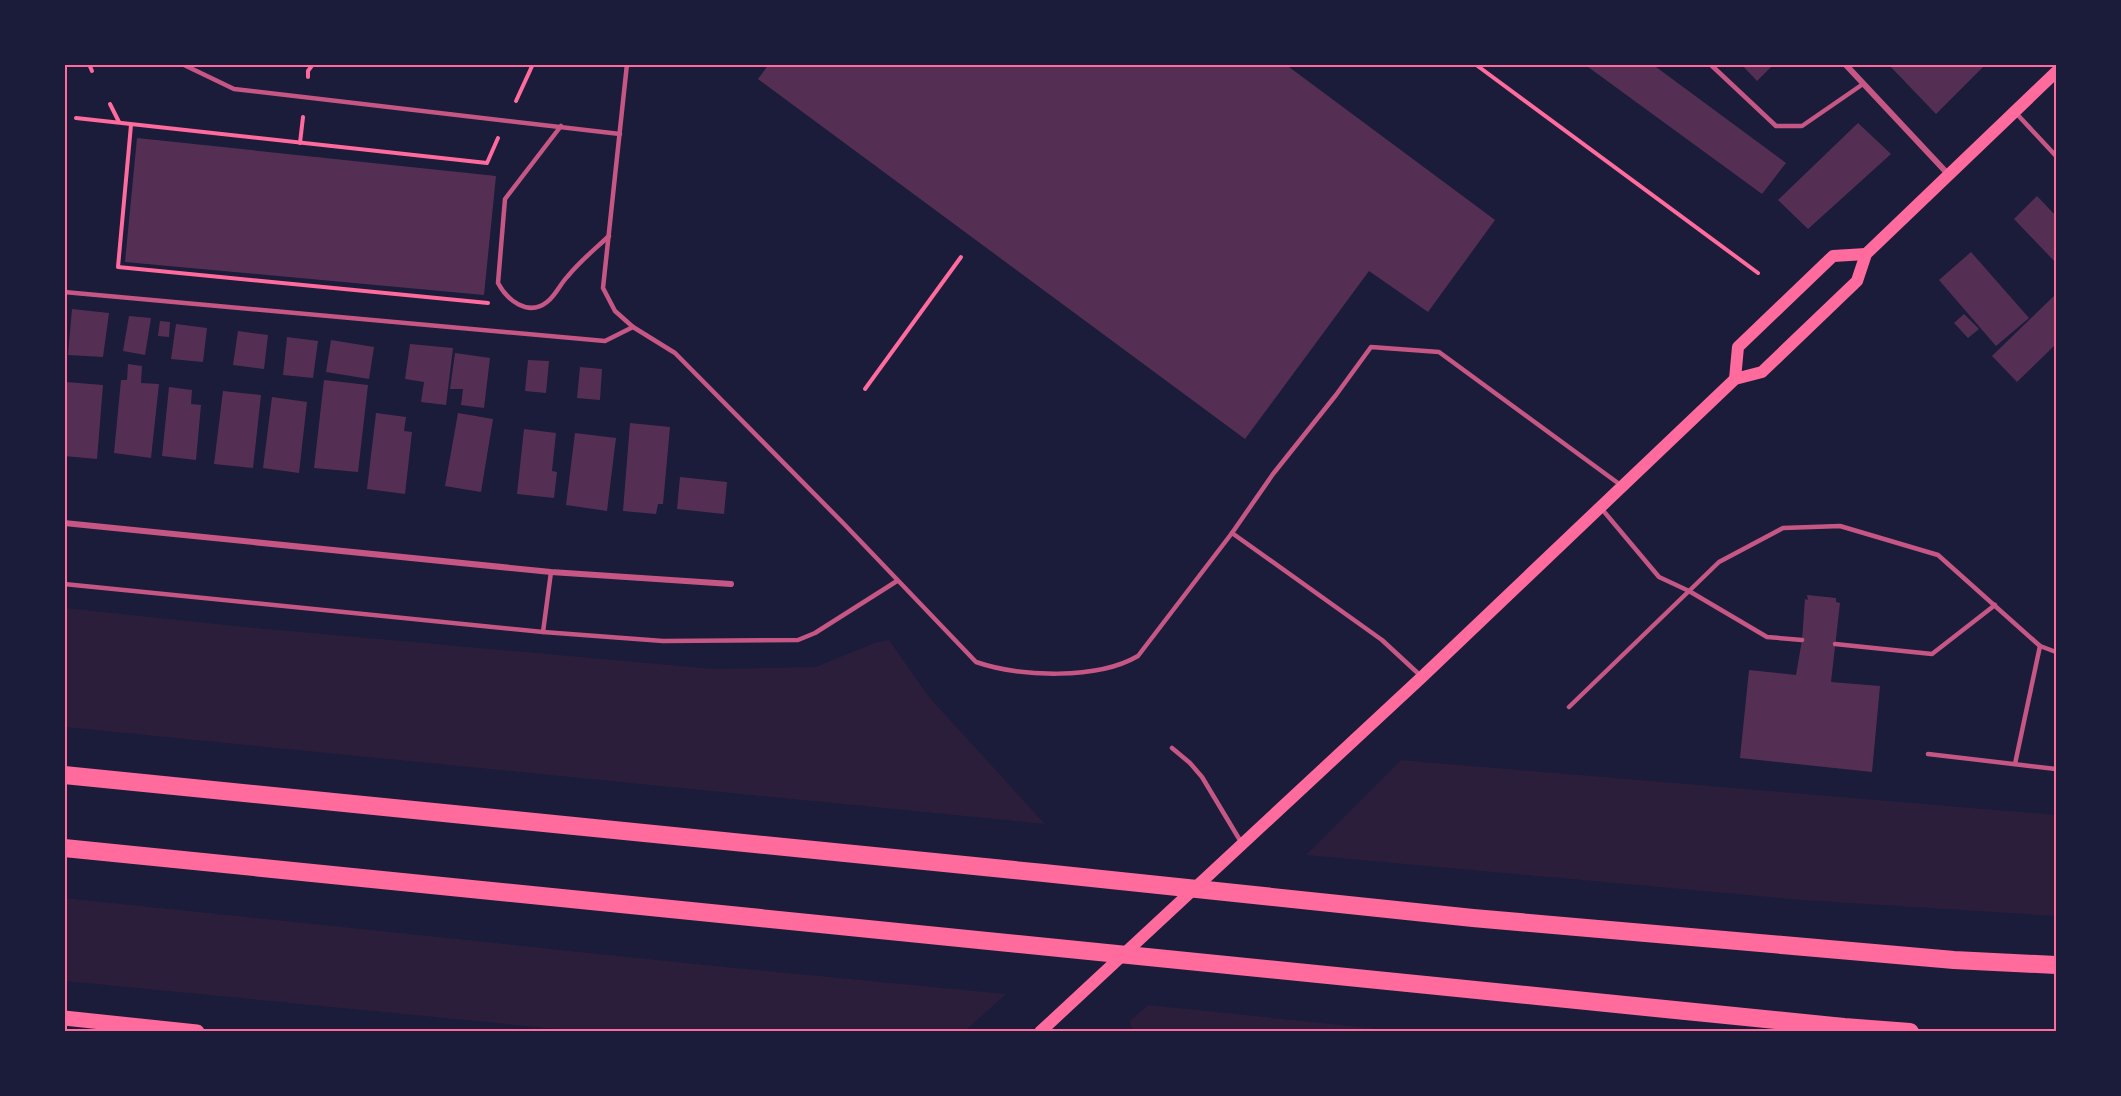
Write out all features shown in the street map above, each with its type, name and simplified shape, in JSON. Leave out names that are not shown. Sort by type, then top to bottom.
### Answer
[{"type":"highway","points":[[64,775],[1473,918],[1943,959],[2056,965]]},
{"type":"highway","points":[[64,848],[1910,1032]]},
{"type":"main road","points":[[1040,1032],[1422,677],[1735,379],[1762,372],[1779,356],[1857,281],[1866,254],[2056,72]]},
{"type":"main road","points":[[1735,379],[1738,347],[1833,256],[1866,254]]},
{"type":"main road","points":[[64,1018],[197,1032]]},
{"type":"street","points":[[1845,64],[1949,175]]},
{"type":"street","points":[[64,523],[551,572],[732,584]]},
{"type":"lane","points":[[182,64],[234,89],[507,119],[620,134]]},
{"type":"lane","points":[[627,64],[603,288],[615,311],[633,327],[675,353],[976,662],[1038,672],[1086,673],[1124,664],[1138,656],[1371,346],[1439,352],[1622,486]]},
{"type":"lane","points":[[1710,64],[1776,126],[1802,126],[1863,84]]},
{"type":"lane","points":[[2015,112],[2056,156]]},
{"type":"lane","points":[[561,126],[506,199],[498,283],[512,302],[527,307],[539,307],[549,300],[567,277],[609,236]]},
{"type":"lane","points":[[64,292],[605,341],[633,327]]},
{"type":"lane","points":[[1600,507],[1659,577],[1689,591],[1767,637],[1802,640]]},
{"type":"lane","points":[[1569,707],[1719,562],[1783,528],[1840,526],[1938,555],[2040,646],[2056,652]]},
{"type":"lane","points":[[1232,533],[1382,640],[1422,677]]},
{"type":"lane","points":[[543,632],[551,572]]},
{"type":"lane","points":[[64,584],[543,632],[663,641],[798,640],[815,633],[897,581]]},
{"type":"lane","points":[[1836,644],[1932,654],[1995,605]]},
{"type":"lane","points":[[2015,764],[2040,646]]},
{"type":"lane","points":[[1172,748],[1202,777],[1242,843]]},
{"type":"lane","points":[[1928,754],[2056,769]]},
{"type":"path","points":[[89,64],[92,71]]},
{"type":"path","points":[[76,118],[487,163],[533,64]]},
{"type":"path","points":[[1475,64],[1758,273]]},
{"type":"path","points":[[110,104],[119,122]]},
{"type":"path","points":[[131,125],[118,267],[485,304],[504,294]]},
{"type":"path","points":[[865,389],[961,257]]},
{"type":"shaded area","points":[[65,608],[245,627],[715,669],[816,667],[874,643],[889,640],[929,697],[1045,824],[65,727]]},
{"type":"shaded area","points":[[1401,760],[2056,815],[2056,916],[1802,900],[1306,855]]},
{"type":"shaded area","points":[[64,898],[1006,994],[965,1031],[578,1031],[65,981]]},
{"type":"shaded area","points":[[1148,1005],[1399,1031],[1135,1031],[1130,1021]]},
{"type":"building","points":[[769,64],[1285,64],[1495,220],[1428,312],[1369,271],[1245,439],[758,79]]},
{"type":"building","points":[[1584,64],[1652,64],[1786,163],[1762,194]]},
{"type":"building","points":[[1741,64],[1774,64],[1757,81]]},
{"type":"building","points":[[1888,64],[1986,64],[1936,114]]},
{"type":"building","points":[[1858,123],[1891,154],[1808,229],[1778,200]]},
{"type":"building","points":[[137,138],[496,176],[484,295],[125,262]]},
{"type":"building","points":[[2037,196],[2056,216],[2056,263],[2014,219]]},
{"type":"building","points":[[1971,252],[2029,318],[1996,346],[1939,280]]},
{"type":"building","points":[[2056,294],[2056,344],[2017,382],[1992,356]]},
{"type":"building","points":[[72,309],[109,313],[103,357],[68,355]]},
{"type":"building","points":[[1964,314],[1979,329],[1968,338],[1954,323]]},
{"type":"building","points":[[129,316],[151,318],[145,355],[123,351]]},
{"type":"building","points":[[160,321],[170,322],[169,337],[158,336]]},
{"type":"building","points":[[176,324],[207,328],[203,362],[171,359]]},
{"type":"building","points":[[238,331],[268,335],[264,369],[233,365]]},
{"type":"building","points":[[287,337],[318,341],[313,378],[283,375]]},
{"type":"building","points":[[331,340],[374,347],[369,379],[326,372]]},
{"type":"building","points":[[410,344],[453,348],[446,405],[421,402],[424,382],[405,379]]},
{"type":"building","points":[[455,353],[490,358],[484,408],[461,405],[463,389],[450,389]]},
{"type":"building","points":[[528,360],[549,361],[546,393],[525,391]]},
{"type":"building","points":[[128,364],[142,366],[141,383],[159,384],[151,458],[114,453],[121,380],[127,380]]},
{"type":"building","points":[[580,367],[602,369],[600,400],[577,398]]},
{"type":"building","points":[[324,380],[368,385],[358,472],[314,468]]},
{"type":"building","points":[[66,382],[103,385],[97,459],[64,456]]},
{"type":"building","points":[[169,387],[192,390],[191,404],[201,405],[196,460],[162,456]]},
{"type":"building","points":[[223,391],[261,395],[253,468],[214,464]]},
{"type":"building","points":[[272,397],[307,402],[299,473],[263,468]]},
{"type":"building","points":[[376,413],[406,417],[404,431],[412,432],[405,494],[367,489]]},
{"type":"building","points":[[458,413],[493,419],[481,492],[445,486]]},
{"type":"building","points":[[630,423],[670,427],[663,504],[658,504],[656,514],[623,511]]},
{"type":"building","points":[[524,429],[556,433],[552,471],[557,472],[554,498],[517,494]]},
{"type":"building","points":[[575,433],[616,438],[607,511],[566,505]]},
{"type":"building","points":[[680,477],[727,482],[724,514],[677,509]]},
{"type":"building","points":[[1807,595],[1836,598],[1836,602],[1840,603],[1831,682],[1880,686],[1872,772],[1740,758],[1749,670],[1796,675]]}]
